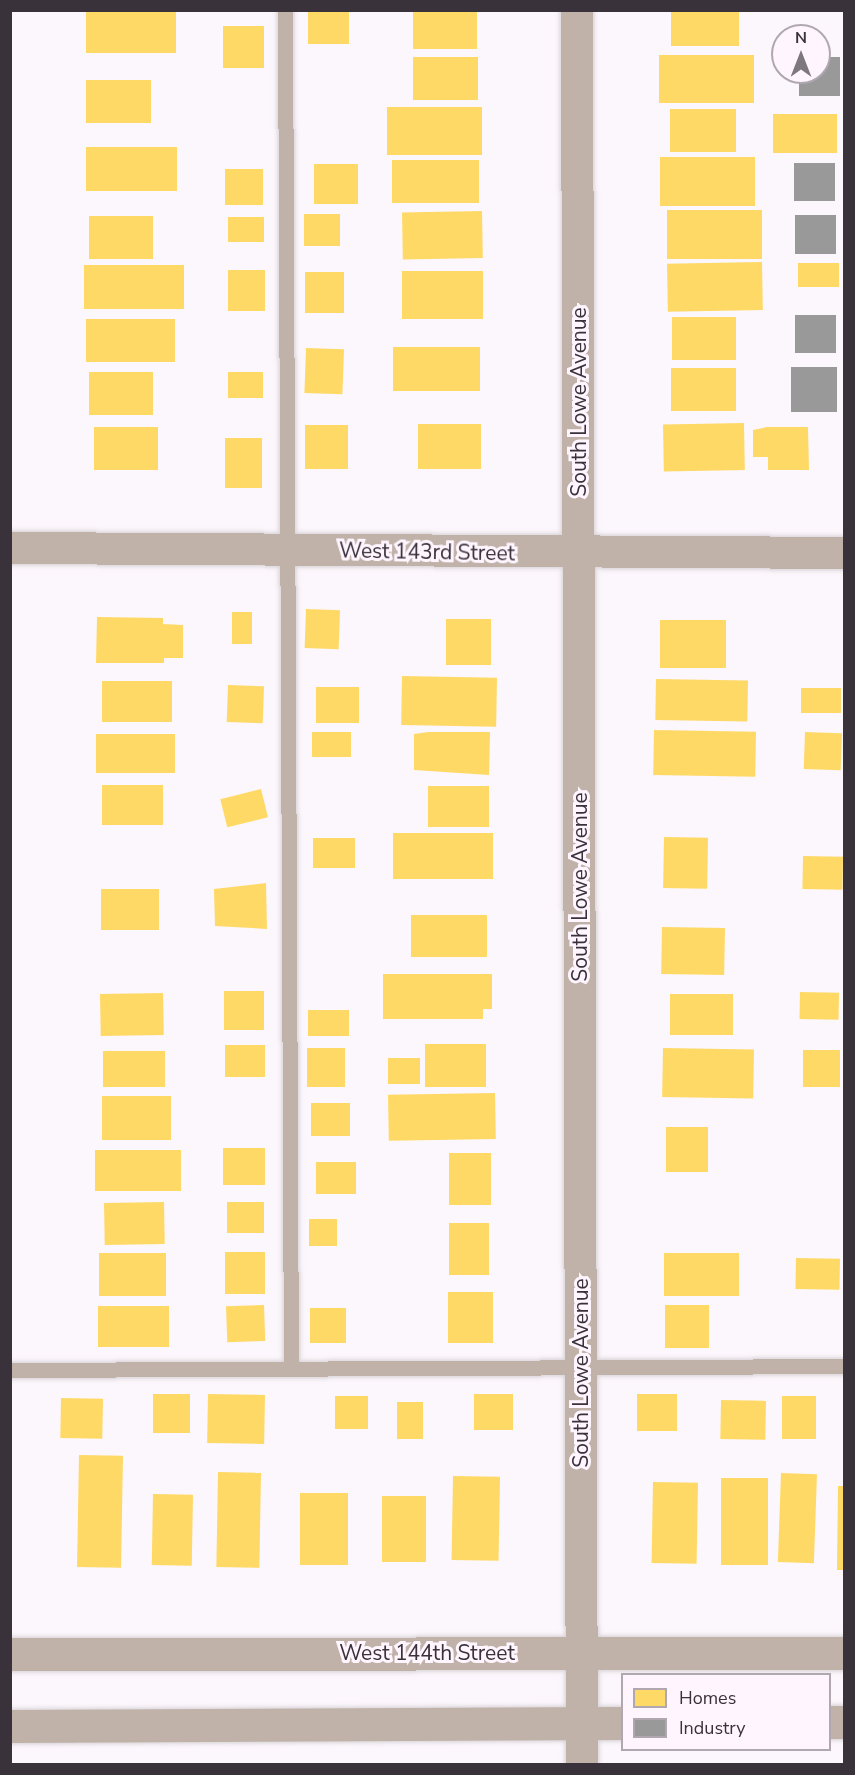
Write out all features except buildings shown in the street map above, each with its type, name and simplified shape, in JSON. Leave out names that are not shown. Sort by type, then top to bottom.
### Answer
[{"type":"street","name":"South Lowe Avenue","points":[[577,10],[582,1764]]},
{"type":"street","name":"West 143rd Street","points":[[10,548],[844,553]]},
{"type":"street","name":"West 144th Street","points":[[10,1654],[844,1653]]},
{"type":"street","points":[[10,1726],[621,1723]]},
{"type":"lane","points":[[285,10],[291,1368]]},
{"type":"lane","points":[[10,1370],[844,1366]]}]
